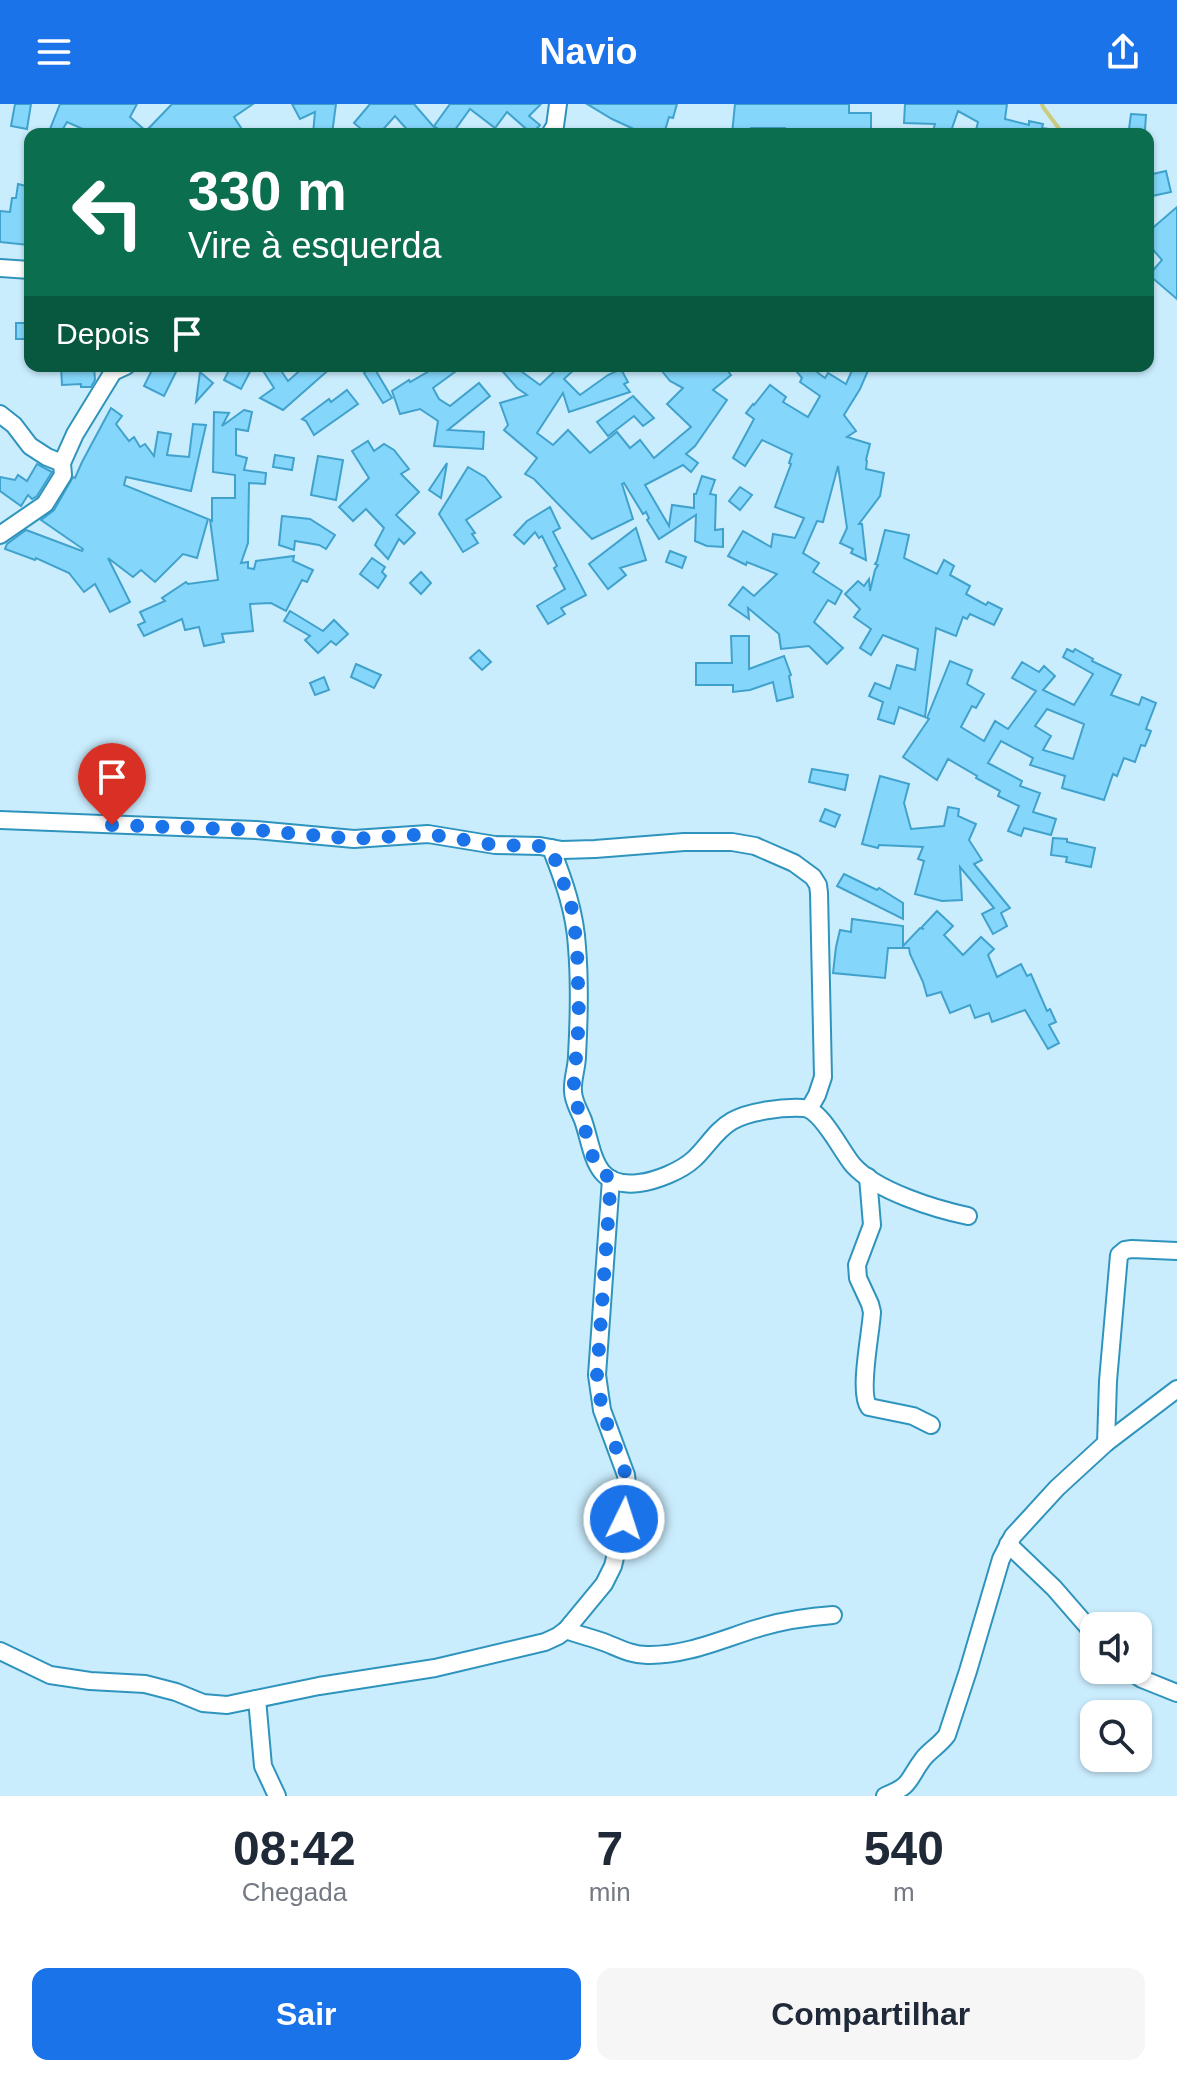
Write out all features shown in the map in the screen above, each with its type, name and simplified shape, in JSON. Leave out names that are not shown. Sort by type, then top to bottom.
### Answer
[{"type":"street","points":[[554,128],[558,104]]},
{"type":"street","points":[[0,268],[24,270]]},
{"type":"street","points":[[0,535],[45,504],[63,475],[62,463],[75,434],[113,372]]},
{"type":"street","points":[[0,414],[14,425],[30,446],[62,463]]},
{"type":"street","points":[[0,820],[256,830],[354,839],[428,834],[495,845],[551,848],[595,849],[693,841],[745,844],[783,857],[813,877],[819,893],[823,1077],[809,1109]]},
{"type":"street","points":[[551,848],[571,904],[577,945],[579,1020],[573,1095],[599,1170],[611,1179],[642,1183],[684,1167],[722,1128],[741,1116],[768,1110],[809,1109],[818,1115],[851,1163],[868,1177],[922,1204],[968,1216]]},
{"type":"street","points":[[868,1177],[872,1225],[857,1265],[858,1278],[872,1312],[865,1400],[869,1407],[913,1416],[931,1425]]},
{"type":"street","points":[[0,1651],[43,1673],[60,1678],[145,1684],[203,1703],[241,1704],[319,1686],[448,1665],[545,1642],[566,1630],[609,1576],[619,1544],[628,1493],[622,1458],[602,1410],[597,1375],[611,1179]]},
{"type":"street","points":[[1106,1443],[1119,1255],[1132,1249],[1177,1251]]},
{"type":"street","points":[[885,1796],[909,1782],[922,1760],[947,1735],[1001,1559],[1022,1524],[1106,1443],[1177,1389]]},
{"type":"street","points":[[1008,1544],[1080,1618]]},
{"type":"street","points":[[566,1630],[625,1652],[647,1655],[719,1641],[771,1624],[833,1615]]},
{"type":"street","points":[[1152,1683],[1177,1693]]},
{"type":"street","points":[[257,1699],[263,1766],[277,1796]]},
{"type":"building","points":[[15,104],[31,104],[27,128],[11,126]]},
{"type":"building","points":[[60,104],[137,104],[130,117],[143,128],[81,128],[67,122],[64,128],[50,128]]},
{"type":"building","points":[[172,104],[253,104],[234,117],[241,128],[149,128]]},
{"type":"building","points":[[292,104],[336,104],[333,128],[314,128],[315,112],[300,119]]},
{"type":"building","points":[[370,104],[414,104],[435,128],[406,128],[395,116],[384,128],[360,128],[354,123]]},
{"type":"building","points":[[450,104],[541,104],[529,116],[540,125],[537,128],[525,128],[507,112],[495,128],[470,109],[456,128],[434,126]]},
{"type":"building","points":[[587,104],[677,104],[666,128],[632,128]]},
{"type":"building","points":[[735,104],[849,104],[849,113],[871,113],[871,128],[733,128]]},
{"type":"building","points":[[905,104],[1007,104],[1005,119],[1029,125],[1029,121],[1043,124],[1042,128],[976,128],[978,122],[958,111],[952,128],[904,123]]},
{"type":"building","points":[[1131,114],[1146,115],[1145,128],[1129,128]]},
{"type":"building","points":[[1166,171],[1171,192],[1154,196],[1154,174]]},
{"type":"building","points":[[18,184],[24,186],[24,245],[0,242],[0,211],[10,212],[12,198],[16,198]]},
{"type":"building","points":[[1177,207],[1177,299],[1154,279],[1154,269],[1162,260],[1154,251],[1154,227]]},
{"type":"building","points":[[16,323],[24,323],[24,339],[16,339]]},
{"type":"building","points":[[61,372],[94,372],[91,387],[62,385]]},
{"type":"building","points":[[151,372],[176,372],[164,396],[144,386]]},
{"type":"building","points":[[200,372],[213,383],[196,402]]},
{"type":"building","points":[[228,372],[250,372],[241,389],[224,380]]},
{"type":"building","points":[[264,372],[282,372],[288,381],[298,372],[326,372],[283,410],[260,398],[274,388]]},
{"type":"building","points":[[377,372],[392,398],[383,403],[364,373]]},
{"type":"building","points":[[428,372],[455,372],[433,388],[439,399],[450,406],[479,383],[490,396],[448,430],[484,432],[483,449],[434,446],[438,421],[420,409],[400,414],[392,391]]},
{"type":"building","points":[[503,372],[522,372],[540,385],[554,372],[572,372],[564,379],[580,395],[608,375],[623,372],[628,382],[624,384],[630,392],[569,412],[563,393],[537,433],[553,445],[568,430],[590,453],[617,432],[630,448],[640,440],[654,458],[691,427],[667,404],[683,388],[670,381],[663,372],[729,372],[731,375],[713,390],[727,400],[686,454],[698,463],[691,472],[683,465],[645,485],[669,526],[672,505],[694,508],[694,494],[702,476],[715,480],[710,494],[716,495],[715,530],[723,529],[723,547],[695,541],[696,515],[659,539],[647,520],[646,512],[643,514],[624,483],[633,519],[592,539],[534,479],[525,474],[537,458],[504,430],[508,425],[500,403],[527,395]]},
{"type":"building","points":[[797,372],[817,372],[825,378],[828,373],[846,384],[851,372],[867,372],[844,415],[856,431],[847,437],[870,444],[866,469],[884,473],[880,496],[859,524],[862,524],[866,560],[840,543],[847,528],[838,466],[823,522],[817,521],[803,553],[819,563],[813,572],[842,591],[835,604],[828,600],[814,622],[843,648],[827,664],[809,646],[781,649],[779,634],[748,608],[749,619],[729,605],[743,587],[754,596],[777,574],[728,556],[743,531],[771,547],[773,534],[795,538],[804,518],[775,507],[792,454],[762,440],[745,466],[733,458],[754,419],[746,413],[770,385],[786,397],[783,402],[808,417],[820,396],[800,382],[802,378]]},
{"type":"building","points":[[347,390],[358,404],[314,435],[302,419]]},
{"type":"building","points":[[633,396],[654,418],[643,426],[634,416],[608,436],[597,422]]},
{"type":"building","points":[[111,408],[122,416],[116,424],[129,441],[134,437],[140,447],[145,444],[154,456],[158,432],[171,434],[167,455],[189,457],[193,424],[206,425],[191,491],[126,477],[124,485],[208,519],[197,558],[183,554],[155,582],[141,570],[133,577],[108,558],[130,602],[110,612],[95,584],[84,592],[69,573],[36,558],[5,549],[26,530],[82,551],[41,520],[54,510],[75,478]]},
{"type":"building","points":[[244,410],[252,412],[248,431],[236,429],[236,455],[247,458],[244,470],[266,473],[265,484],[249,483],[248,543],[241,563],[248,562],[248,568],[254,569],[256,561],[294,556],[293,561],[313,570],[307,582],[302,580],[286,611],[271,603],[250,604],[253,631],[222,634],[224,642],[204,646],[199,627],[185,630],[182,619],[144,636],[138,625],[145,622],[140,612],[165,601],[162,598],[186,582],[218,580],[210,520],[212,498],[235,498],[235,475],[213,472],[214,412],[229,413],[222,426]]},
{"type":"building","points":[[368,441],[374,451],[384,444],[394,450],[409,469],[401,474],[419,492],[396,515],[415,533],[404,544],[399,539],[388,559],[375,545],[384,528],[366,509],[353,521],[339,507],[369,478],[352,451]]},
{"type":"building","points":[[275,455],[294,458],[292,470],[273,467]]},
{"type":"building","points":[[318,456],[343,460],[336,500],[311,495]]},
{"type":"building","points":[[447,463],[441,498],[429,490]]},
{"type":"building","points":[[37,464],[52,472],[37,496],[32,499],[28,495],[21,506],[0,491],[0,477],[15,480],[18,475],[27,481]]},
{"type":"building","points":[[468,467],[485,477],[501,497],[466,520],[478,543],[463,552],[439,514]]},
{"type":"building","points":[[740,487],[752,495],[740,510],[729,501]]},
{"type":"building","points":[[550,507],[560,528],[553,532],[586,595],[561,608],[565,614],[548,624],[537,606],[565,589],[554,568],[557,566],[542,536],[539,538],[535,532],[524,544],[514,535],[527,521]]},
{"type":"building","points":[[282,516],[310,519],[335,535],[326,549],[295,541],[294,550],[279,545]]},
{"type":"building","points":[[636,528],[646,560],[620,568],[626,575],[608,589],[589,564]]},
{"type":"building","points":[[885,530],[909,535],[904,558],[937,574],[944,560],[954,566],[950,575],[970,586],[966,594],[986,605],[988,602],[1002,609],[994,625],[970,614],[967,619],[963,617],[956,636],[936,628],[925,717],[899,707],[894,724],[878,719],[883,702],[869,696],[875,683],[890,689],[897,665],[915,670],[918,649],[883,635],[871,655],[860,648],[871,629],[854,617],[860,609],[845,594],[858,581],[864,586],[869,579],[870,591]]},
{"type":"building","points":[[670,551],[686,557],[682,568],[666,562]]},
{"type":"building","points":[[372,558],[385,567],[382,572],[386,576],[378,588],[360,574]]},
{"type":"building","points":[[421,572],[431,583],[421,594],[410,583]]},
{"type":"building","points":[[290,611],[323,631],[334,620],[348,634],[336,645],[331,641],[318,653],[305,640],[310,636],[284,621]]},
{"type":"building","points":[[731,636],[749,636],[749,669],[784,656],[791,675],[793,697],[777,701],[773,682],[733,692],[733,685],[696,685],[696,663],[732,663]]},
{"type":"building","points":[[1067,649],[1073,652],[1075,649],[1121,675],[1111,695],[1139,705],[1142,697],[1156,703],[1146,729],[1151,731],[1145,746],[1141,745],[1135,762],[1124,758],[1117,776],[1113,774],[1104,800],[1062,788],[1065,776],[1030,765],[1033,758],[1001,741],[988,763],[1022,781],[1020,786],[1040,793],[1033,812],[1056,819],[1051,835],[1024,828],[1021,836],[1008,831],[1019,806],[998,796],[1000,791],[948,759],[937,780],[903,757],[929,719],[950,661],[972,670],[967,684],[984,694],[976,708],[972,706],[961,727],[984,741],[995,721],[1008,729],[1036,691],[1012,678],[1022,662],[1039,672],[1044,666],[1055,676],[1043,690],[1074,705],[1093,674],[1063,657]],"holes":[[[1047,709],[1084,724],[1073,759],[1043,750],[1051,736],[1035,726]]]},
{"type":"building","points":[[479,650],[491,662],[482,670],[470,658]]},
{"type":"building","points":[[356,664],[381,675],[374,688],[351,677]]},
{"type":"building","points":[[324,677],[329,690],[315,695],[310,683]]},
{"type":"building","points":[[812,769],[848,775],[845,790],[809,782]]},
{"type":"building","points":[[880,776],[909,784],[904,803],[911,829],[944,826],[948,807],[959,809],[958,816],[976,824],[969,840],[982,860],[974,864],[1010,908],[1001,913],[1007,926],[993,934],[982,914],[994,908],[960,867],[962,900],[942,901],[915,894],[924,861],[918,859],[923,847],[879,845],[878,848],[862,844]]},
{"type":"building","points":[[825,809],[840,815],[835,827],[820,821]]},
{"type":"building","points":[[1053,838],[1095,848],[1091,867],[1066,862],[1067,857],[1051,855]]},
{"type":"building","points":[[844,874],[877,890],[879,888],[903,903],[903,919],[837,886]]},
{"type":"building","points":[[937,911],[953,926],[944,935],[963,955],[981,937],[994,949],[988,955],[997,977],[1021,964],[1027,976],[1031,974],[1047,1011],[1050,1009],[1056,1022],[1049,1025],[1059,1043],[1048,1049],[1025,1010],[992,1022],[989,1013],[975,1018],[970,1005],[950,1013],[941,992],[927,996],[909,948],[888,948],[885,978],[833,973],[840,930],[851,932],[852,919],[903,926],[903,946],[920,928],[924,929],[921,928]]},
{"type":"waterway","points":[[1042,104],[1059,128]]},
{"type":"route","points":[[112,825],[256,830],[354,839],[428,834],[495,845],[551,848],[571,904],[577,945],[579,1020],[573,1095],[593,1157],[599,1170],[611,1179],[597,1375],[602,1410],[626,1475],[628,1493],[624,1519]]}]
